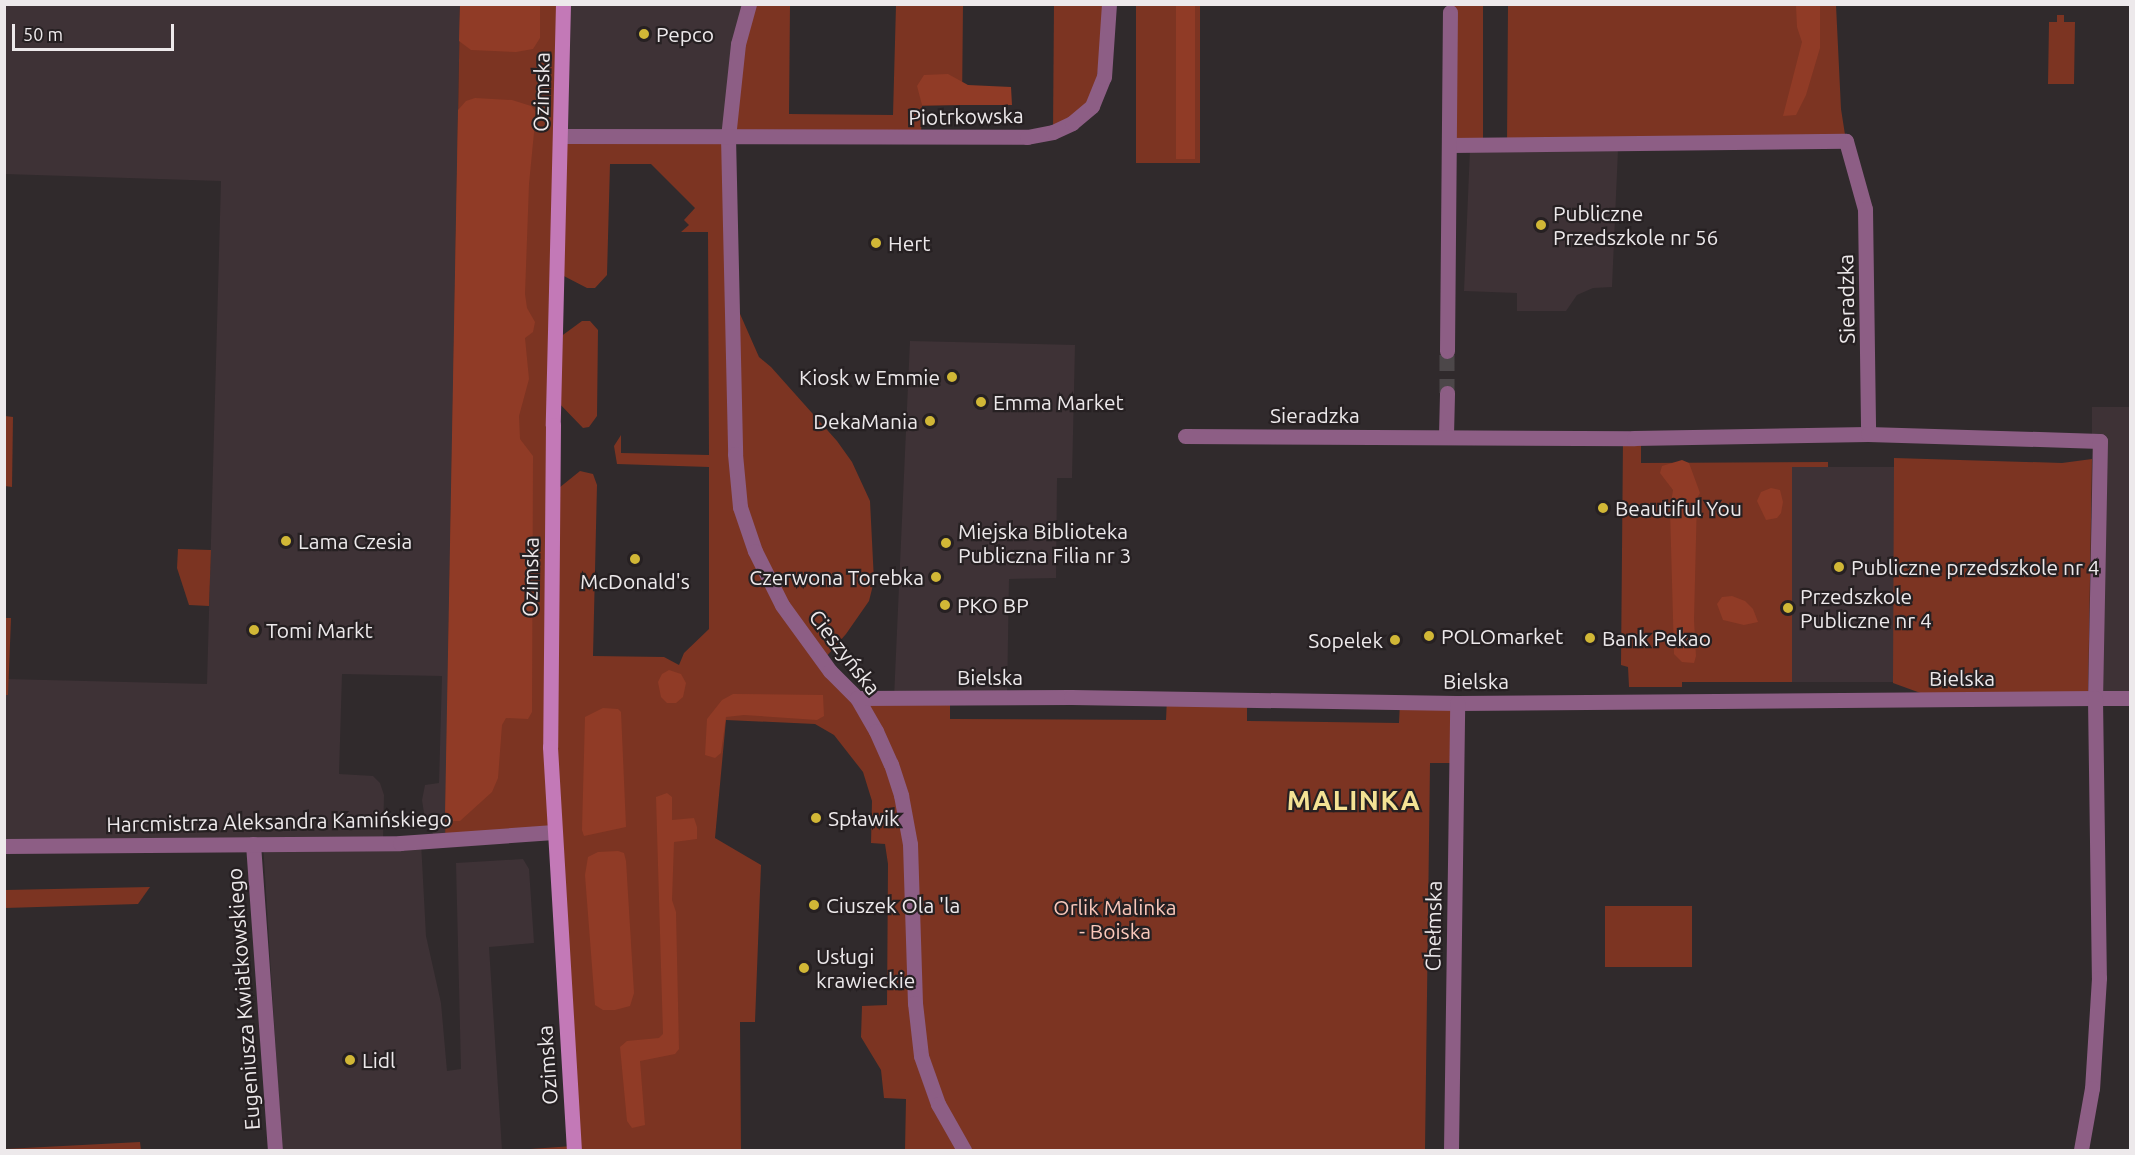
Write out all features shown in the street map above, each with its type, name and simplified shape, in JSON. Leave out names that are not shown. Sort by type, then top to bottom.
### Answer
[{"type":"main road","name":"Ozimska","points":[[563,4],[553,415],[550,693],[554,832],[574,1150]]},
{"type":"street","points":[[729,137],[738,44],[749,4]]},
{"type":"street","name":"Piotrkowska","points":[[561,136],[1027,137],[1053,132],[1072,123],[1092,106],[1104,76],[1109,4]]},
{"type":"street","points":[[1447,351],[1450,8]]},
{"type":"street","name":"Cieszyńska","points":[[729,137],[735,454],[740,507],[755,551],[782,605],[830,671],[857,698],[876,731],[901,795],[912,871],[915,1003],[921,1056],[938,1104],[964,1150]]},
{"type":"street","name":"Sieradzka","points":[[1185,436],[1446,435],[1634,438],[1868,434],[1865,209],[1846,141],[1449,145]]},
{"type":"street","points":[[1446,435],[1447,393]]},
{"type":"street","points":[[1868,434],[2100,441],[2095,698],[2099,978],[2092,1088],[2082,1150]]},
{"type":"street","name":"Bielska","points":[[857,698],[1071,697],[1457,702],[2130,698]]},
{"type":"street","name":"Chełmska","points":[[1451,1150],[1457,702]]},
{"type":"street","name":"Harcmistrza Aleksandra Kamińskiego","points":[[4,846],[421,842],[554,832]]},
{"type":"street","name":"Eugeniusza Kwiatkowskiego","points":[[253,844],[274,1150]]},
{"type":"shaded area","points":[[5,5],[460,5],[445,841],[436,841],[424,813],[422,800],[425,785],[439,783],[442,676],[342,674],[339,774],[373,776],[380,783],[384,795],[383,843],[421,842],[426,936],[441,1003],[447,1071],[461,1069],[456,863],[523,859],[529,869],[534,943],[489,947],[502,1150],[282,1150],[263,844],[5,846],[5,679],[207,684],[221,181],[5,174]]},
{"type":"shaded area","points":[[460,5],[540,5],[540,38],[533,49],[516,52],[471,50],[459,41]]},
{"type":"shaded area","points":[[563,5],[749,5],[749,136],[563,136]]},
{"type":"shaded area","points":[[1176,5],[1195,5],[1195,159],[1176,159]]},
{"type":"shaded area","points":[[1796,5],[1820,5],[1820,48],[1806,95],[1796,115],[1783,116],[1802,42],[1797,27]]},
{"type":"shaded area","points":[[948,74],[968,85],[1011,87],[1012,105],[922,105],[917,86],[924,75]]},
{"type":"shaded area","points":[[475,98],[512,100],[531,106],[536,112],[529,184],[525,294],[527,308],[535,322],[533,332],[525,338],[529,379],[519,416],[520,439],[533,456],[532,712],[528,719],[506,718],[502,725],[498,778],[492,792],[460,821],[449,821],[445,816],[458,110],[466,101]]},
{"type":"shaded area","name":"Publiczne Przedszkole nr 56","points":[[1470,149],[1618,150],[1612,287],[1593,288],[1577,295],[1566,311],[1517,311],[1517,293],[1464,291]]},
{"type":"shaded area","points":[[910,341],[1075,345],[1072,478],[1057,478],[1056,578],[1009,579],[1007,698],[894,698]]},
{"type":"shaded area","points":[[2092,407],[2130,407],[2130,698],[2092,698]]},
{"type":"shaded area","points":[[1682,460],[1689,463],[1700,493],[1697,498],[1694,620],[1696,656],[1694,663],[1682,662],[1674,654],[1670,510],[1673,490],[1660,473],[1662,466]]},
{"type":"shaded area","name":"Przedszkole Publiczne nr 4","points":[[1683,467],[1894,467],[1894,682],[1683,682]]},
{"type":"shaded area","points":[[1771,488],[1780,490],[1783,502],[1781,513],[1777,518],[1766,520],[1757,501],[1761,492]]},
{"type":"shaded area","points":[[1732,596],[1745,601],[1753,609],[1758,622],[1744,625],[1723,620],[1717,604],[1722,597]]},
{"type":"shaded area","points":[[669,670],[681,674],[686,683],[683,697],[676,703],[667,703],[661,697],[658,682],[662,674]]},
{"type":"shaded area","points":[[733,694],[823,695],[824,716],[817,720],[744,715],[726,717],[721,753],[715,758],[705,755],[707,719],[722,700]]},
{"type":"shaded area","points":[[603,708],[618,709],[621,712],[626,827],[584,836],[582,830],[585,717]]},
{"type":"shaded area","points":[[667,793],[672,797],[672,820],[694,818],[697,827],[697,839],[674,842],[672,900],[676,912],[679,1049],[675,1054],[640,1061],[645,1125],[632,1128],[627,1121],[620,1047],[627,1041],[659,1038],[663,1034],[656,797]]},
{"type":"shaded area","points":[[598,852],[624,853],[626,861],[634,993],[630,1006],[603,1010],[595,1005],[585,875],[588,857]]},
{"type":"green space","name":"Orlik Malinka - Boiska","points":[[460,5],[563,5],[561,136],[728,137],[749,5],[790,5],[789,114],[893,115],[896,5],[963,5],[962,105],[922,106],[921,137],[729,137],[733,298],[759,357],[771,367],[837,441],[852,462],[870,501],[874,581],[869,601],[846,634],[825,658],[857,698],[950,698],[950,719],[1166,720],[1167,698],[1247,699],[1247,721],[1399,723],[1400,702],[1457,703],[1456,763],[1430,763],[1425,1150],[905,1150],[906,1099],[884,1098],[881,1070],[861,1037],[862,1006],[887,1005],[888,864],[885,844],[871,843],[872,801],[863,772],[834,735],[815,724],[726,720],[715,838],[761,865],[755,1022],[740,1022],[741,1150],[516,1150],[573,1146],[554,833],[445,841]],"holes":[[[610,164],[651,164],[695,208],[684,220],[689,225],[681,232],[708,232],[709,455],[621,453],[621,435],[614,446],[617,464],[709,467],[709,629],[684,653],[679,665],[664,657],[593,656],[597,485],[593,474],[580,471],[554,492],[554,398],[583,428],[589,427],[597,416],[598,330],[590,321],[582,321],[556,340],[558,273],[587,288],[595,288],[607,275]]]},
{"type":"green space","points":[[1054,5],[1109,5],[1092,106],[1053,132]]},
{"type":"green space","points":[[1136,5],[1200,5],[1200,163],[1136,163]]},
{"type":"green space","points":[[1450,5],[1483,5],[1483,145],[1450,145]]},
{"type":"green space","points":[[1508,5],[1836,5],[1841,109],[1846,141],[1507,143]]},
{"type":"green space","points":[[2057,15],[2064,15],[2064,22],[2075,22],[2074,84],[2048,84],[2049,22],[2057,22]]},
{"type":"green space","points":[[5,416],[13,417],[12,487],[5,486]]},
{"type":"green space","points":[[1623,438],[1641,438],[1641,463],[1828,462],[1828,467],[1792,467],[1792,682],[1682,682],[1682,687],[1629,687],[1628,667],[1621,665]]},
{"type":"green space","points":[[1894,458],[2062,463],[2092,459],[2088,698],[1937,699],[1893,683]]},
{"type":"green space","points":[[178,549],[211,550],[209,606],[189,605],[177,568]]},
{"type":"green space","points":[[5,618],[11,618],[8,695],[5,695]]},
{"type":"green space","points":[[150,887],[138,904],[5,908],[5,890]]},
{"type":"green space","points":[[1605,906],[1692,906],[1692,967],[1605,967]]},
{"type":"green space","points":[[140,1142],[141,1150],[5,1150],[5,1149]]},
{"type":"tunnel","points":[[1447,351],[1447,393]]},
{"type":"place","name":"Pepco","points":[[644,34]]},
{"type":"place","name":"Publiczne Przedszkole nr 56","points":[[1541,225]]},
{"type":"place","name":"Hert","points":[[876,243]]},
{"type":"place","name":"Kiosk w Emmie","points":[[952,377]]},
{"type":"place","name":"Emma Market","points":[[981,402]]},
{"type":"place","name":"DekaMania","points":[[930,421]]},
{"type":"place","name":"Beautiful You","points":[[1603,508]]},
{"type":"place","name":"Lama Czesia","points":[[286,541]]},
{"type":"place","name":"Miejska Biblioteka Publiczna Filia nr 3","points":[[946,543]]},
{"type":"place","name":"McDonald's","points":[[635,559]]},
{"type":"place","name":"Publiczne przedszkole nr 4","points":[[1839,567]]},
{"type":"place","name":"Czerwona Torebka","points":[[936,577]]},
{"type":"place","name":"PKO BP","points":[[945,605]]},
{"type":"place","name":"Przedszkole Publiczne nr 4","points":[[1788,608]]},
{"type":"place","name":"Tomi Markt","points":[[254,630]]},
{"type":"place","name":"POLOmarket","points":[[1429,636]]},
{"type":"place","name":"Bank Pekao","points":[[1590,638]]},
{"type":"place","name":"Sopelek","points":[[1395,640]]},
{"type":"place","name":"Spławik","points":[[816,818]]},
{"type":"place","name":"Ciuszek Ola 'la","points":[[814,905]]},
{"type":"place","name":"Usługi krawieckie","points":[[804,968]]},
{"type":"place","name":"Lidl","points":[[350,1060]]},
{"type":"district","name":"MALINKA","points":[[1354,801]]}]
